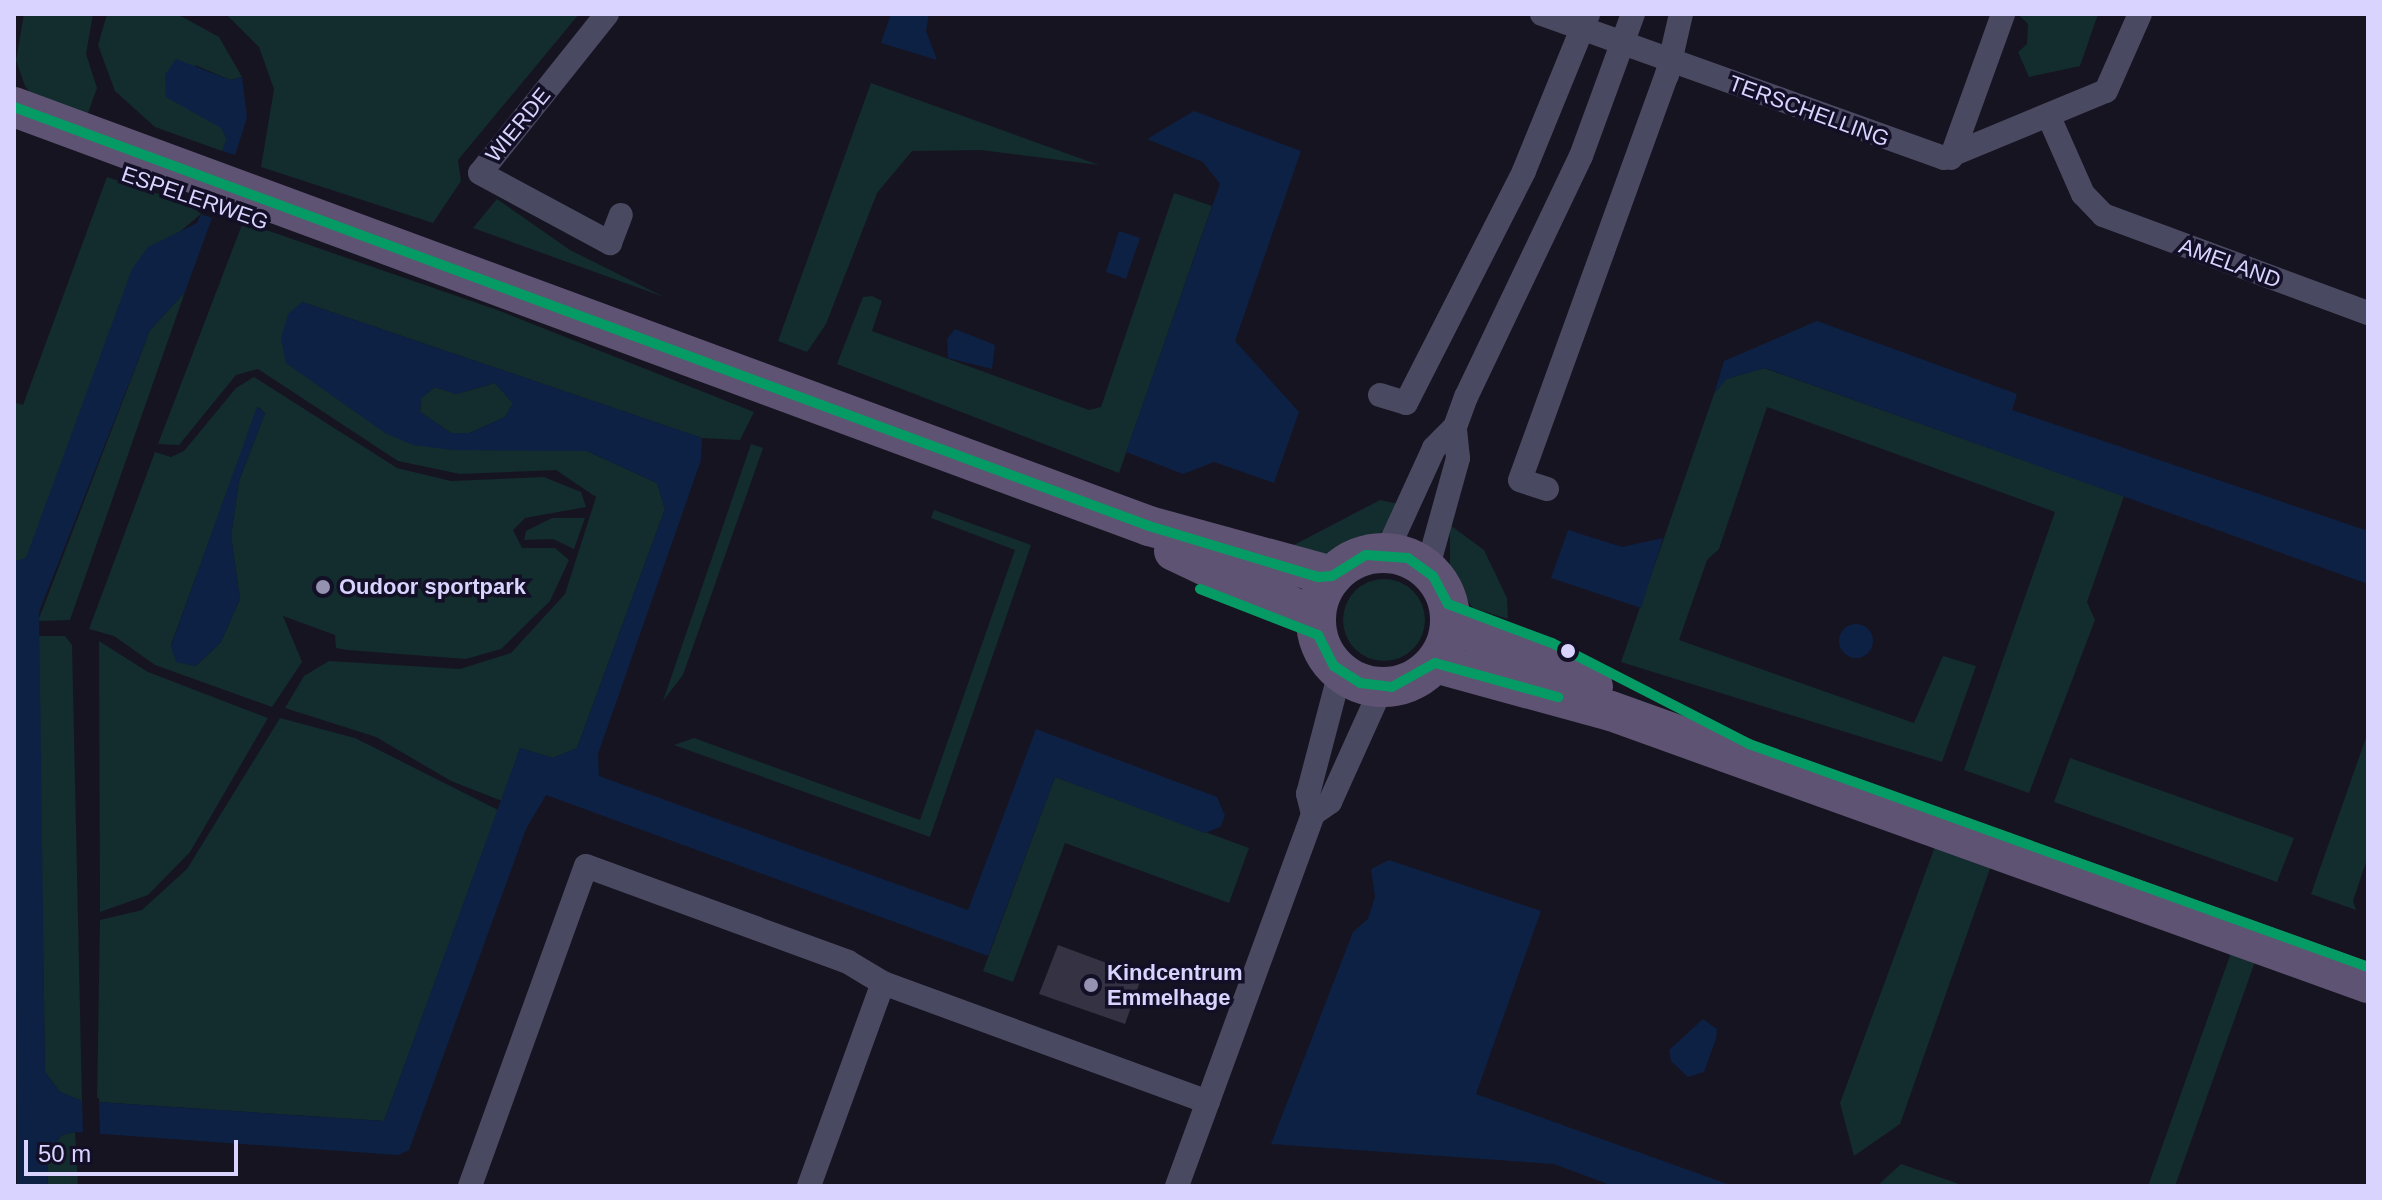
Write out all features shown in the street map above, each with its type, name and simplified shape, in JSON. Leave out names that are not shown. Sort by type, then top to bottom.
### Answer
[{"type":"main road","name":"ESPELERWEG","points":[[14,107],[196,187]]},
{"type":"main road","name":"ESPELERWEG","points":[[14,136],[196,187],[1149,526],[1332,576]]},
{"type":"main road","name":"ESPELERWEG","points":[[248,205],[1169,550],[1316,618]]},
{"type":"main road","points":[[1386,553],[1427,570],[1446,597],[1450,622],[1435,663],[1411,681],[1382,687],[1340,672],[1320,644],[1316,618],[1332,576],[1356,558],[1386,553]]},
{"type":"main road","points":[[1450,622],[1621,699],[2368,967]]},
{"type":"main road","points":[[1435,663],[1611,711],[2368,983]]},
{"type":"street","name":"WIERDE","points":[[607,14],[480,173],[610,243],[621,215]]},
{"type":"street","name":"TERSCHELLING","points":[[1542,14],[1584,20],[1623,43],[1951,158]]},
{"type":"street","points":[[1386,553],[1434,448],[1455,427],[1494,326],[1581,156],[1633,14]]},
{"type":"street","points":[[1547,489],[1520,480],[1669,60],[1681,14]]},
{"type":"street","points":[[1951,158],[2003,14]]},
{"type":"street","points":[[1951,158],[2110,88],[2140,14]]},
{"type":"street","points":[[1380,395],[1406,403],[1524,171],[1584,20]]},
{"type":"street","name":"AMELAND","points":[[2049,117],[2094,208],[2368,313]]},
{"type":"street","points":[[1427,570],[1458,458],[1455,427]]},
{"type":"street","points":[[1177,1186],[1313,814],[1308,794],[1340,672]]},
{"type":"street","points":[[1313,814],[1330,802],[1382,687]]},
{"type":"street","points":[[470,1186],[586,866],[848,962],[883,983],[943,1008],[1208,1102]]},
{"type":"street","points":[[809,1186],[883,983]]},
{"type":"green space","points":[[24,14],[93,14],[86,54],[97,88],[84,124],[35,99],[25,86],[16,60]]},
{"type":"green space","points":[[107,14],[177,14],[219,37],[242,77],[230,80],[195,65],[227,139],[222,151],[155,127],[115,91],[98,45]]},
{"type":"green space","points":[[226,14],[579,14],[458,160],[461,181],[433,223],[261,167],[274,89],[259,47]]},
{"type":"green space","points":[[2018,14],[2098,14],[2080,66],[2029,77],[2018,52],[2027,44],[2028,24]]},
{"type":"green space","points":[[871,83],[1099,165],[981,150],[912,151],[877,193],[826,324],[807,352],[778,341]]},
{"type":"green space","points":[[107,177],[189,204],[201,214],[176,235],[26,558],[16,562],[14,402],[23,405]]},
{"type":"green space","points":[[1174,193],[1212,206],[1119,473],[837,364],[863,297],[872,296],[882,301],[872,331],[1089,410],[1101,407]]},
{"type":"green space","points":[[497,199],[570,250],[664,297],[473,228]]},
{"type":"green space","points":[[243,222],[500,311],[754,412],[740,440],[702,438],[302,302],[286,363],[413,445],[587,451],[657,483],[665,509],[577,748],[553,758],[520,748],[502,801],[451,781],[376,737],[285,708],[304,676],[329,661],[460,669],[511,653],[565,594],[596,497],[556,470],[460,474],[398,461],[258,369],[236,375],[179,445],[158,444]]},
{"type":"green space","points":[[185,292],[70,620],[38,621],[150,330]]},
{"type":"green space","points":[[1764,368],[2124,496],[2087,602],[2095,620],[2029,793],[1964,770],[2055,512],[1767,407],[1719,549],[1707,560],[1679,640],[1914,723],[1943,656],[1976,666],[1942,762],[1621,662],[1714,394],[1726,379]]},
{"type":"green space","points":[[254,377],[397,468],[451,481],[544,477],[581,492],[586,507],[525,518],[513,530],[522,548],[555,548],[569,560],[550,601],[501,649],[466,659],[336,648],[335,635],[283,616],[302,662],[272,707],[155,665],[114,636],[89,629],[155,452],[171,457],[184,451],[236,388]],"holes":[[[258,407],[265,413],[239,481],[231,536],[240,599],[221,642],[196,666],[177,662],[171,645]]]},
{"type":"green space","points":[[495,383],[513,403],[505,417],[470,433],[451,433],[420,412],[421,398],[435,387],[456,394]]},
{"type":"green space","points":[[751,444],[763,448],[683,675],[663,701]]},
{"type":"green space","points":[[1380,500],[1399,504],[1388,527],[1365,545],[1330,558],[1290,547]]},
{"type":"green space","points":[[934,510],[1031,545],[930,837],[674,745],[694,738],[920,820],[1015,550],[931,518]]},
{"type":"green space","points":[[552,518],[585,518],[574,549],[553,539],[524,540],[526,531]]},
{"type":"green space","points":[[1450,525],[1484,550],[1507,598],[1508,619],[1473,608],[1450,577]]},
{"type":"green space","points":[[1384,579],[1400,582],[1413,591],[1422,604],[1425,620],[1422,636],[1413,649],[1400,658],[1384,661],[1368,658],[1355,649],[1346,636],[1343,620],[1346,604],[1355,591],[1368,582]]},
{"type":"green space","points":[[38,636],[65,636],[72,645],[82,1101],[60,1092],[45,1072]]},
{"type":"green space","points":[[99,641],[148,672],[268,718],[190,852],[148,895],[100,912]]},
{"type":"green space","points":[[280,718],[355,738],[498,810],[384,1121],[97,1102],[100,920],[142,910],[187,869]]},
{"type":"green space","points":[[2368,732],[2368,856],[2353,901],[2356,910],[2311,894]]},
{"type":"green space","points":[[2070,758],[2294,838],[2277,882],[2054,802]]},
{"type":"green space","points":[[1055,777],[1249,848],[1229,903],[1065,843],[1013,982],[983,971]]},
{"type":"green space","points":[[1936,844],[1992,863],[1900,1124],[1854,1156],[1840,1103]]},
{"type":"green space","points":[[2232,950],[2256,959],[2175,1186],[2148,1186]]},
{"type":"green space","points":[[75,1132],[78,1186],[48,1186],[47,1153],[62,1135]]},
{"type":"green space","points":[[1901,1164],[1965,1186],[1877,1186]]},
{"type":"water","points":[[891,14],[929,14],[926,31],[937,60],[881,43]]},
{"type":"water","points":[[176,59],[230,80],[242,77],[247,118],[235,155],[222,151],[227,139],[221,128],[166,97],[165,75]]},
{"type":"water","points":[[1194,111],[1301,151],[1235,341],[1299,412],[1274,483],[1214,462],[1183,474],[1126,452],[1220,184],[1203,162],[1147,139]]},
{"type":"water","points":[[201,214],[212,218],[185,292],[150,330],[39,612],[45,1072],[60,1092],[82,1101],[384,1121],[520,748],[553,758],[577,748],[665,509],[657,483],[587,451],[453,450],[413,445],[385,433],[286,363],[281,338],[288,314],[302,302],[702,438],[701,460],[598,754],[599,776],[968,910],[1036,729],[1217,797],[1225,816],[1220,827],[1205,833],[1055,777],[988,956],[546,795],[526,829],[409,1150],[398,1155],[75,1132],[62,1135],[47,1153],[48,1186],[17,1186],[14,561],[26,558],[132,269],[148,247],[197,223]],"holes":[[[495,383],[513,403],[505,417],[470,433],[451,433],[420,412],[421,398],[435,387],[456,394]]]},
{"type":"water","points":[[1119,231],[1140,238],[1126,279],[1106,272]]},
{"type":"water","points":[[1817,321],[2017,394],[2012,410],[2368,531],[2368,584],[1765,368],[1726,379],[1714,394],[1724,361]]},
{"type":"water","points":[[955,329],[995,345],[992,369],[948,358],[947,339]]},
{"type":"water","points":[[257,407],[265,413],[239,481],[231,536],[240,599],[221,642],[196,666],[176,662],[171,646]]},
{"type":"water","points":[[1568,530],[1622,547],[1663,538],[1641,608],[1551,578]]},
{"type":"water","points":[[1856,624],[1868,629],[1873,641],[1868,653],[1856,658],[1844,653],[1839,641],[1844,629]]},
{"type":"water","points":[[1389,860],[1541,911],[1476,1094],[1733,1186],[1613,1186],[1554,1164],[1271,1144],[1353,932],[1368,919],[1375,897],[1371,869]]},
{"type":"water","points":[[1703,1019],[1717,1029],[1716,1039],[1704,1072],[1688,1077],[1671,1061],[1669,1050]]},
{"type":"pier","points":[[82,1097],[99,1098],[100,1138],[83,1136]]},
{"type":"building","name":"Kindcentrum Emmelhage","points":[[1058,945],[1142,976],[1125,1024],[1039,994]]},
{"type":"transit line","points":[[14,107],[1149,526],[1318,577],[1332,576],[1366,555],[1408,558],[1433,576],[1448,604],[1552,643],[1749,744],[2368,967]]},
{"type":"transit line","points":[[1200,589],[1318,635],[1334,666],[1360,683],[1392,687],[1435,663],[1558,697]]},
{"type":"place","name":"Oudoor sportpark","points":[[323,587]]},
{"type":"place","name":"Kindcentrum Emmelhage","points":[[1091,985]]}]
